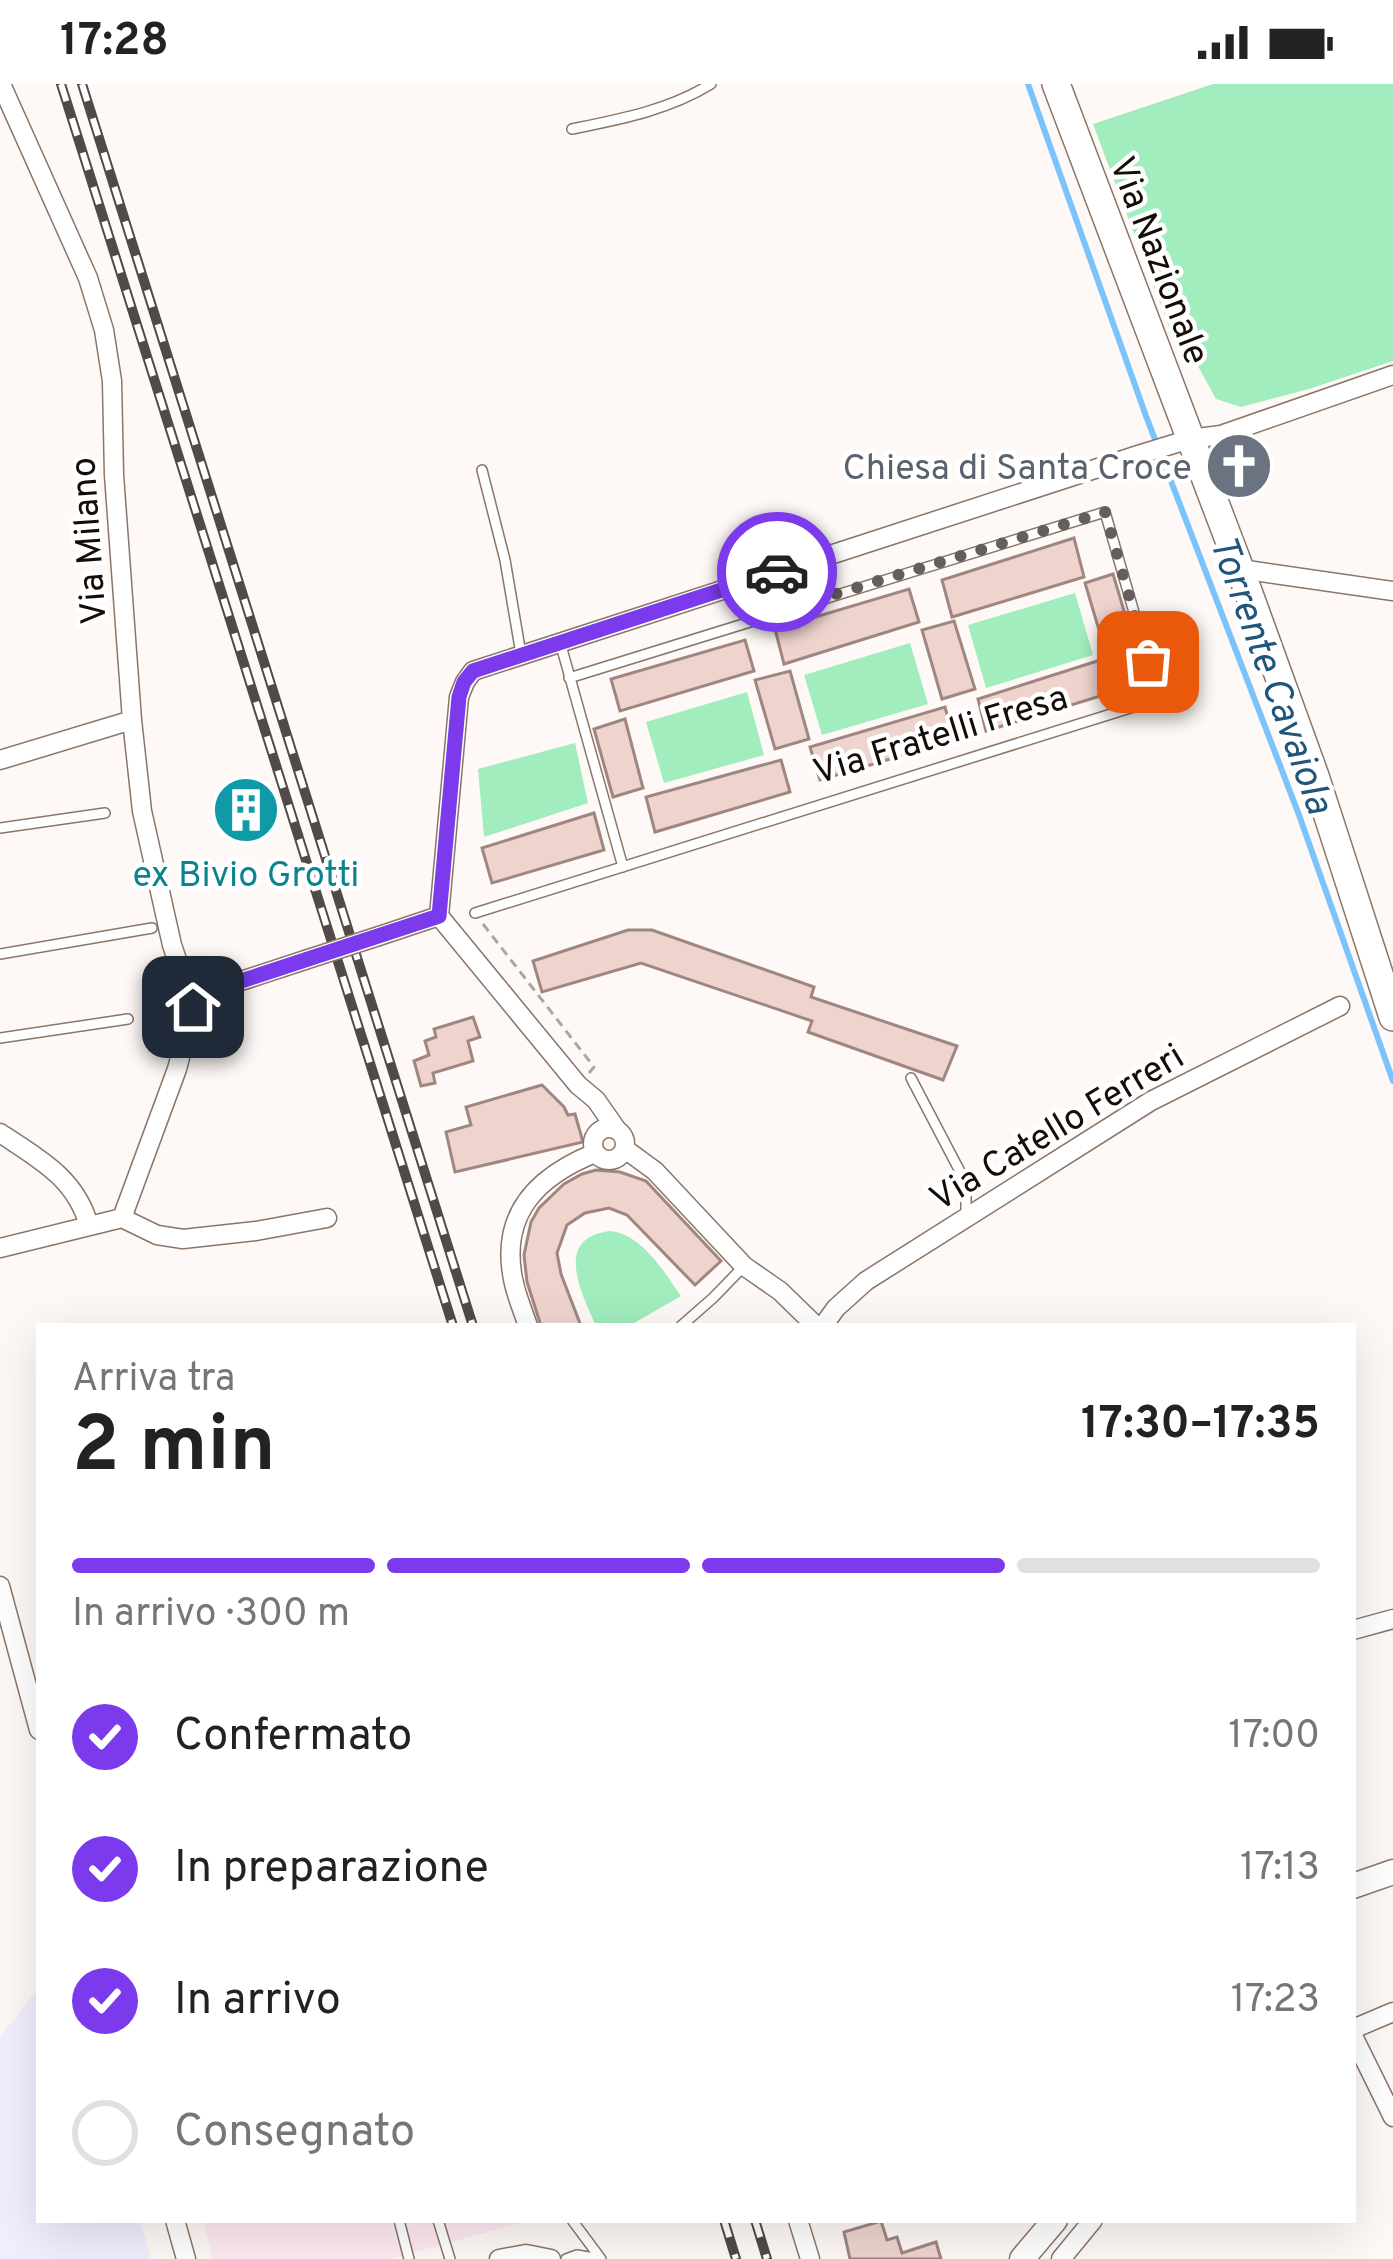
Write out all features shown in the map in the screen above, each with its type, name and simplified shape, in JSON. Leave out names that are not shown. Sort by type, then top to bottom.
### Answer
[{"type":"main road","name":"Via Nazionale","points":[[1056,84],[1315,776],[1393,1016]]},
{"type":"main road","points":[[1356,1885],[1393,1872]]},
{"type":"main road","points":[[1022,2259],[1052,2223]]},
{"type":"street","name":"Via Milano","points":[[1,84],[88,278],[104,330],[112,381],[132,720],[146,831],[172,945],[193,1007]]},
{"type":"street","points":[[816,1323],[744,1266],[655,1172],[608,1141],[578,1085],[439,916],[464,682],[473,671],[521,654],[818,564],[1138,455],[1189,448],[1393,376]]},
{"type":"street","points":[[1240,569],[1393,591]]},
{"type":"street","points":[[0,760],[132,720]]},
{"type":"street","points":[[122,1218],[177,1069],[193,1007],[238,982],[439,916]]},
{"type":"street","name":"Via Catello Ferreri","points":[[823,1323],[866,1281],[1150,1101],[1340,1006]]},
{"type":"street","points":[[0,1133],[64,1178],[83,1205],[89,1226]]},
{"type":"street","points":[[527,1323],[513,1281],[510,1253],[525,1202],[562,1167],[608,1141]]},
{"type":"street","points":[[0,1248],[122,1218],[157,1235],[182,1239],[256,1232],[327,1218]]},
{"type":"street","points":[[0,1586],[36,1719]]},
{"type":"street","points":[[1356,1629],[1393,1619]]},
{"type":"street","points":[[1356,2031],[1393,2012]]},
{"type":"street","points":[[1356,2039],[1393,2117]]},
{"type":"street","points":[[176,2223],[186,2259]]},
{"type":"street","points":[[799,2223],[810,2259]]},
{"type":"street","points":[[1061,2259],[1091,2223]]},
{"type":"street","points":[[499,2259],[526,2254],[551,2259]]},
{"type":"lane","points":[[572,129],[683,101],[711,84]]},
{"type":"lane","points":[[482,470],[505,560],[521,654]]},
{"type":"lane","name":"Via Fratelli Fresa","points":[[475,913],[1159,699],[1105,512],[569,678]]},
{"type":"lane","points":[[818,564],[829,596]]},
{"type":"lane","points":[[560,642],[623,867]]},
{"type":"lane","points":[[0,828],[105,813]]},
{"type":"lane","points":[[0,954],[152,928]]},
{"type":"lane","points":[[0,1038],[128,1019]]},
{"type":"lane","points":[[911,1078],[966,1183],[966,1218]]},
{"type":"lane","points":[[684,1323],[744,1266]]},
{"type":"lane","points":[[400,2223],[409,2259]]},
{"type":"lane","points":[[439,2223],[450,2259]]},
{"type":"lane","points":[[574,2223],[600,2259]]},
{"type":"lane","points":[[566,2259],[578,2254],[600,2259]]},
{"type":"path","points":[[475,913],[594,1067],[578,1085]]},
{"type":"shaded area","points":[[36,1991],[36,2223],[141,2223],[151,2259],[0,2259],[0,2037]]},
{"type":"shaded area","points":[[204,2223],[520,2223],[390,2259],[213,2259]]},
{"type":"green space","points":[[1213,84],[1393,84],[1393,361],[1241,407],[1216,399],[1187,346],[1170,330],[1093,124]]},
{"type":"green space","points":[[1075,593],[1093,655],[986,688],[968,625]]},
{"type":"green space","points":[[910,643],[928,704],[822,735],[804,675]]},
{"type":"green space","points":[[747,692],[764,755],[664,783],[646,722]]},
{"type":"green space","points":[[575,743],[588,803],[484,837],[478,769]]},
{"type":"green space","points":[[610,1231],[632,1239],[660,1266],[681,1296],[634,1323],[595,1323],[576,1268],[582,1244]]},
{"type":"building","name":"Chiesa di Santa Croce","points":[[1253,446],[1263,472],[1228,486],[1217,459]]},
{"type":"building","points":[[1074,538],[1084,577],[952,617],[942,580]]},
{"type":"building","points":[[1113,574],[1133,641],[1105,650],[1085,583]]},
{"type":"building","points":[[909,589],[919,622],[784,664],[775,629]]},
{"type":"building","points":[[954,621],[975,689],[942,699],[922,630]]},
{"type":"building","points":[[745,640],[754,671],[620,711],[611,679]]},
{"type":"building","points":[[1110,657],[1120,690],[986,731],[978,699]]},
{"type":"building","points":[[790,671],[809,739],[775,749],[755,680]]},
{"type":"building","points":[[945,707],[954,740],[820,780],[810,747]]},
{"type":"building","points":[[625,719],[643,788],[613,797],[594,729]]},
{"type":"building","points":[[781,760],[790,792],[655,832],[646,797]]},
{"type":"building","name":"ex Bivio Grotti","points":[[248,783],[263,831],[243,838],[229,789]]},
{"type":"building","points":[[594,813],[604,850],[492,883],[482,848]]},
{"type":"building","points":[[628,930],[652,930],[814,987],[811,997],[957,1046],[943,1080],[808,1032],[812,1021],[641,963],[542,992],[533,961]]},
{"type":"building","points":[[473,1017],[480,1037],[468,1041],[473,1061],[433,1073],[435,1083],[421,1086],[414,1061],[429,1055],[425,1041],[436,1037],[434,1029]]},
{"type":"building","points":[[542,1085],[568,1115],[575,1114],[583,1142],[455,1172],[446,1132],[471,1125],[466,1107]]},
{"type":"building","points":[[620,1172],[646,1181],[721,1261],[695,1285],[627,1215],[609,1208],[585,1213],[567,1225],[557,1253],[580,1323],[540,1323],[524,1255],[531,1222],[564,1184],[582,1174]]},
{"type":"building","points":[[882,2223],[887,2240],[897,2237],[902,2253],[936,2242],[941,2259],[850,2259],[844,2232]]},
{"type":"waterway","name":"Torrente Cavaiola","points":[[1028,84],[1393,1081]]},
{"type":"railway","points":[[61,84],[452,1323]]},
{"type":"railway","points":[[82,84],[472,1323]]},
{"type":"railway","points":[[725,2223],[736,2259]]},
{"type":"railway","points":[[756,2223],[767,2259]]},
{"type":"way so far","points":[[777,572],[815,560],[829,596],[1105,512],[1148,662]]},
{"type":"place","name":"Chiesa di Santa Croce","points":[[1239,466]]},
{"type":"place","name":"ex Bivio Grotti","points":[[246,810]]},
{"type":"route","points":[[193,1007],[238,982],[439,916],[459,697],[473,671],[777,572]]}]
